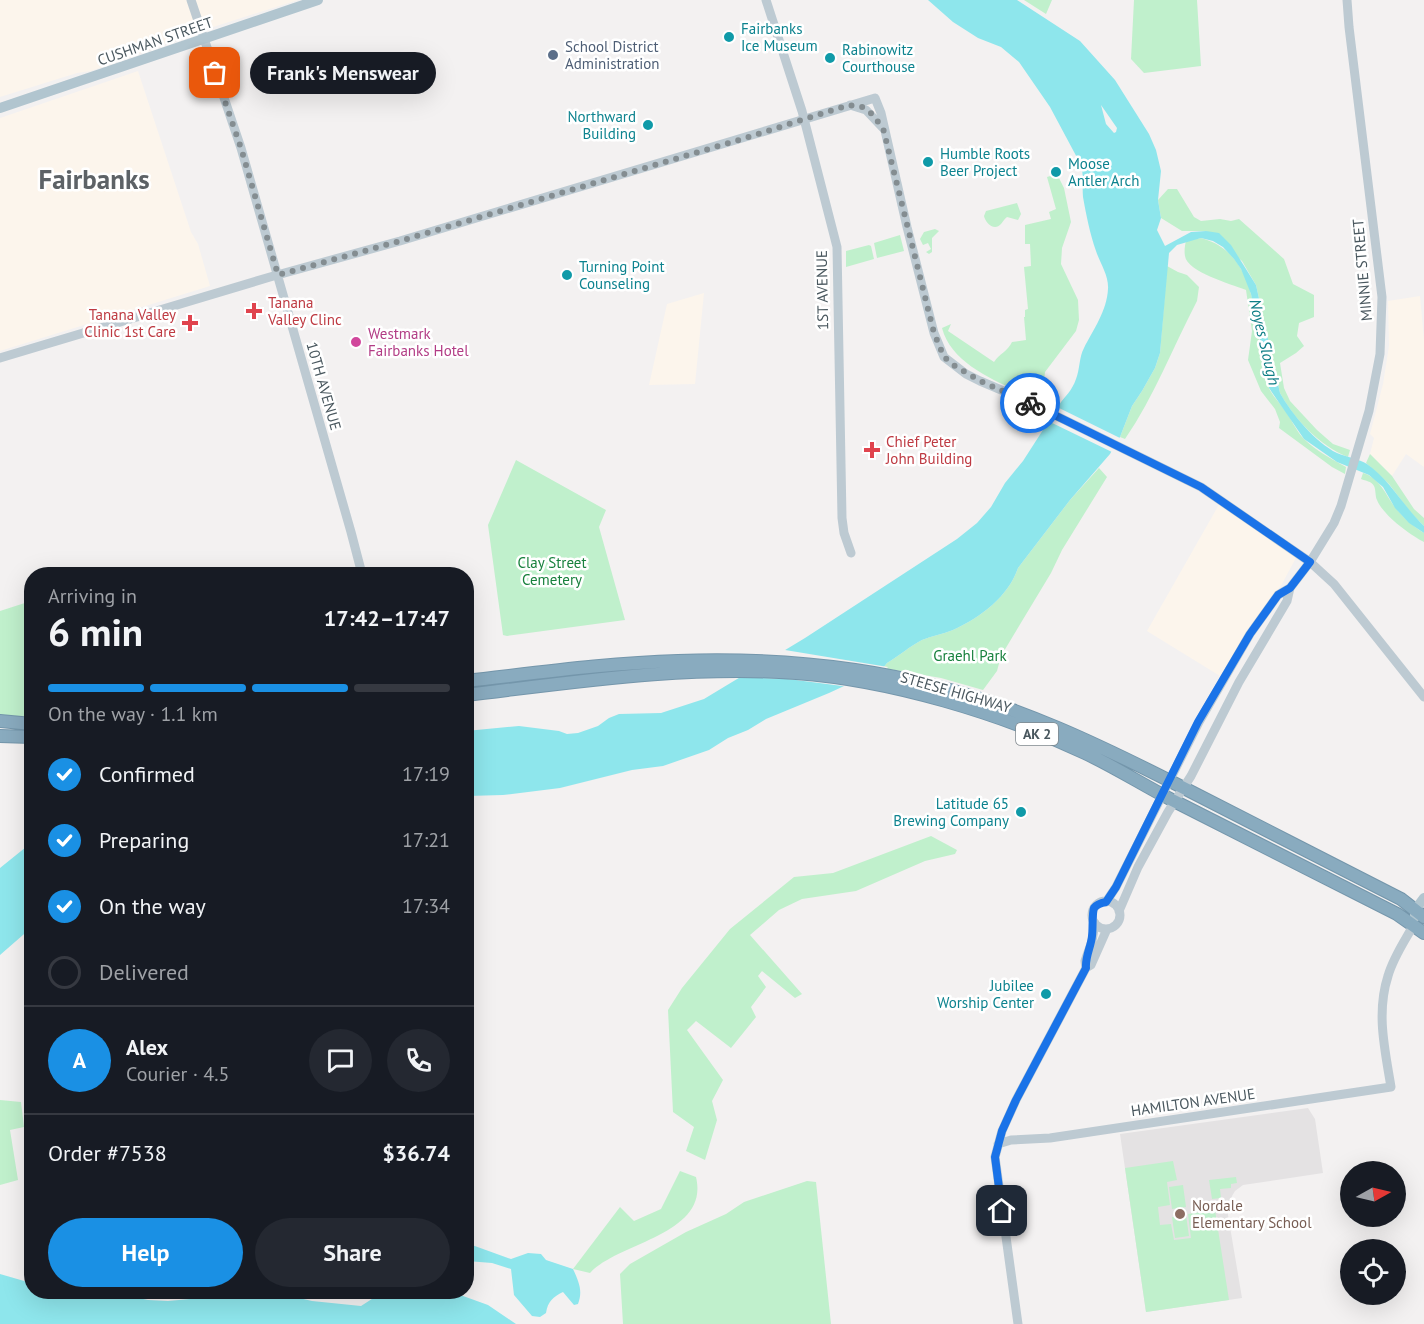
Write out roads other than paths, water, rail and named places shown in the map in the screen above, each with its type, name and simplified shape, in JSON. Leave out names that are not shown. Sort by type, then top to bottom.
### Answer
[{"type":"highway","name":"STEESE HIGHWAY","points":[[474,680],[627,664],[738,661],[845,669],[938,686],[1022,713],[1092,742],[1401,899],[1421,915]]},
{"type":"highway","name":"STEESE HIGHWAY","points":[[474,693],[650,674],[727,670],[798,674],[891,688],[991,716],[1061,742],[1397,914],[1424,933]]},
{"type":"highway","points":[[1,721],[24,723]]},
{"type":"highway","points":[[3,736],[24,737]]},
{"type":"main road","name":"CUSHMAN STREET","points":[[0,108],[318,0]]},
{"type":"main road","points":[[1413,926],[1421,915],[1424,898]]},
{"type":"street","name":"10TH AVENUE","points":[[191,0],[241,148],[360,567]]},
{"type":"street","name":"1ST AVENUE","points":[[766,0],[803,118],[837,247],[842,518],[851,553]]},
{"type":"street","name":"MINNIE STREET","points":[[1290,588],[1310,562],[1334,523],[1349,483],[1374,389],[1380,354],[1382,308],[1347,0]]},
{"type":"street","points":[[0,358],[875,98],[881,113],[929,311],[944,357],[966,374],[1201,487],[1310,562],[1334,584],[1424,697]]},
{"type":"street","points":[[849,105],[862,107],[870,112],[883,128]]},
{"type":"street","points":[[1106,902],[1116,887],[1198,722],[1250,634],[1278,595],[1290,588]]},
{"type":"street","points":[[1119,911],[1116,905],[1106,902],[1094,908],[1092,915],[1098,927],[1107,929],[1118,924],[1119,911],[1138,867],[1239,682],[1287,601],[1290,588]]},
{"type":"street","points":[[1086,968],[1085,961],[1095,923]]},
{"type":"street","name":"HAMILTON AVENUE","points":[[998,1144],[1011,1140],[1050,1138],[1391,1088],[1381,1023],[1382,1004],[1388,974],[1413,926]]},
{"type":"street","points":[[1018,1324],[995,1157],[1002,1131],[1016,1100],[1086,968],[1090,965],[1107,929]]},
{"type":"water","name":"Noyes Slough","points":[[928,0],[1017,0],[1080,41],[1115,80],[1149,134],[1156,150],[1161,171],[1158,200],[1161,218],[1157,230],[1165,246],[1191,232],[1206,231],[1219,233],[1231,245],[1256,285],[1280,393],[1285,401],[1297,418],[1321,442],[1337,453],[1364,462],[1375,470],[1424,526],[1424,533],[1409,523],[1395,508],[1383,487],[1369,475],[1337,462],[1304,439],[1269,388],[1251,294],[1241,269],[1223,247],[1201,238],[1177,245],[1169,253],[1160,353],[1155,368],[1132,406],[1120,437],[1110,454],[1070,500],[1018,568],[1008,588],[974,619],[953,630],[918,642],[883,668],[766,719],[709,750],[663,766],[632,770],[560,788],[503,795],[474,796],[474,730],[519,726],[567,734],[578,733],[598,726],[619,714],[661,713],[704,699],[805,638],[957,539],[977,523],[991,507],[1005,483],[1023,461],[1072,387],[1082,352],[1102,313],[1108,284],[1087,217],[1081,165],[1050,107],[1019,62],[1001,47],[978,38],[953,22]],"holes":[[[1101,105],[1117,128],[1114,133],[1106,124]]]},
{"type":"water","points":[[24,849],[24,934],[0,955],[0,868]]},
{"type":"water","points":[[474,1246],[511,1259],[528,1253],[541,1254],[546,1260],[573,1269],[580,1286],[578,1304],[574,1305],[563,1292],[552,1300],[546,1313],[540,1317],[532,1316],[514,1295],[511,1269],[492,1263],[474,1262]]},
{"type":"water","points":[[0,1274],[24,1281],[24,1299],[168,1301],[303,1299],[361,1306],[372,1299],[471,1299],[488,1305],[516,1324],[0,1324]]},
{"type":"place","name":"Fairbanks Ice Museum","points":[[729,37]]},
{"type":"place","name":"School District Administration","points":[[553,55]]},
{"type":"place","name":"Rabinowitz Courthouse","points":[[830,58]]},
{"type":"place","name":"Frank's Menswear","points":[[215,73]]},
{"type":"place","name":"Northward Building","points":[[648,125]]},
{"type":"place","name":"Humble Roots Beer Project","points":[[928,162]]},
{"type":"place","name":"Moose Antler Arch","points":[[1056,172]]},
{"type":"place","name":"Turning Point Counseling","points":[[567,275]]},
{"type":"place","name":"Tanana Valley Clinc","points":[[254,311]]},
{"type":"place","name":"Tanana Valley Clinic 1st Care","points":[[190,323]]},
{"type":"place","name":"Westmark Fairbanks Hotel","points":[[356,342]]},
{"type":"place","name":"Chief Peter John Building","points":[[872,450]]},
{"type":"place","name":"Latitude 65 Brewing Company","points":[[1021,812]]},
{"type":"place","name":"Jubilee Worship Center","points":[[1046,994]]},
{"type":"place","name":"Nordale Elementary School","points":[[1180,1214]]},
{"type":"district","name":"Fairbanks","points":[[94,179]]},
{"type":"park label","name":"Clay Street Cemetery","points":[[552,570]]},
{"type":"park label","name":"Graehl Park","points":[[970,655]]}]
